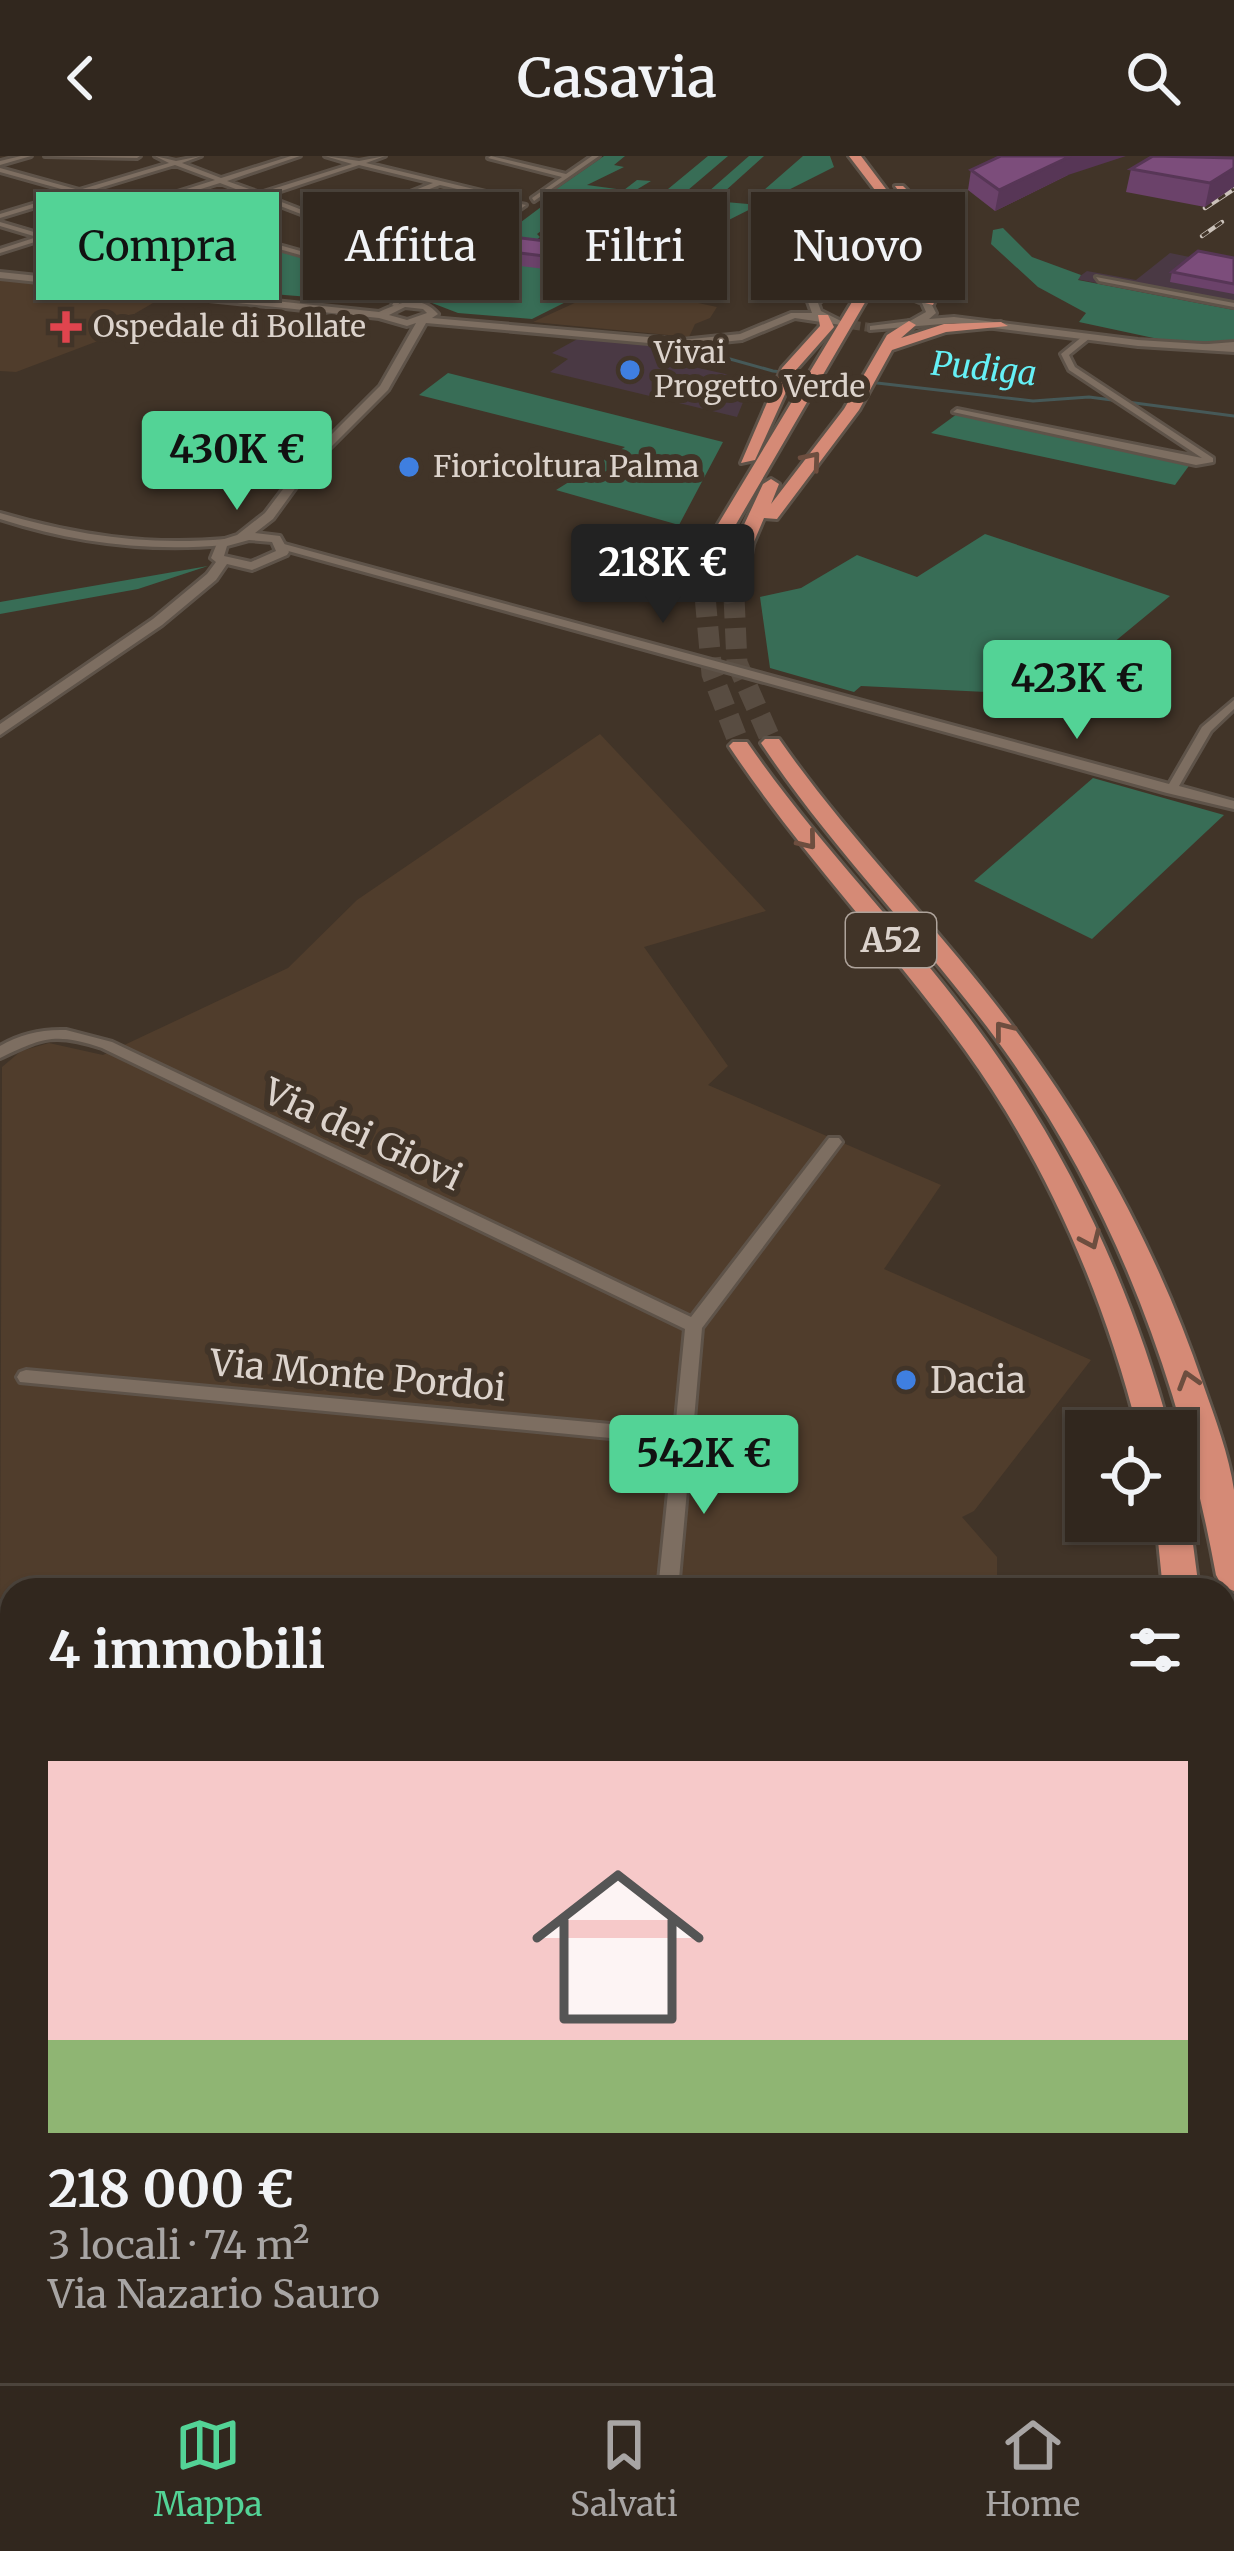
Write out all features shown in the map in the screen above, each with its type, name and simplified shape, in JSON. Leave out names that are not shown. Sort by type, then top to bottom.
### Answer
[{"type":"highway","points":[[855,156],[895,208],[896,239],[760,504],[739,562],[734,597],[778,503],[838,428],[886,350],[914,323]]},
{"type":"highway","points":[[872,156],[926,220],[939,250],[940,274],[929,304]]},
{"type":"highway","points":[[869,174],[873,192]]},
{"type":"highway","points":[[828,319],[827,327],[787,372],[710,541],[705,596],[726,526],[881,300]]},
{"type":"highway","points":[[886,350],[927,332],[1001,326]]},
{"type":"highway","name":"A52","points":[[1148,1410],[1108,1280],[1037,1136],[938,994],[780,807],[756,745],[1012,1042],[1101,1177],[1168,1321],[1196,1410]]},
{"type":"highway","name":"A52","points":[[1197,1415],[1234,1575]]},
{"type":"highway","points":[[1175,1542],[1180,1578]]},
{"type":"street","points":[[0,163],[28,156]]},
{"type":"street","points":[[48,156],[137,156]]},
{"type":"street","points":[[64,186],[92,156]]},
{"type":"street","points":[[158,156],[250,192]]},
{"type":"street","points":[[186,192],[297,156]]},
{"type":"street","points":[[328,156],[520,203],[534,199],[596,156]]},
{"type":"street","points":[[271,192],[382,156]]},
{"type":"street","points":[[0,163],[79,192],[192,157]]},
{"type":"street","points":[[491,158],[568,176]]},
{"type":"street","points":[[416,192],[441,182]]},
{"type":"street","points":[[64,186],[93,188]]},
{"type":"street","points":[[0,220],[36,207]]},
{"type":"street","points":[[0,220],[36,233]]},
{"type":"street","points":[[0,250],[36,238]]},
{"type":"street","points":[[0,275],[36,278]]},
{"type":"street","points":[[1099,279],[1234,305]]},
{"type":"street","points":[[279,297],[394,306],[426,314],[682,343],[751,334],[790,315],[828,319]]},
{"type":"street","points":[[241,300],[380,315],[406,339]]},
{"type":"street","points":[[380,315],[403,300]]},
{"type":"street","points":[[410,300],[426,314]]},
{"type":"street","points":[[392,322],[426,314],[689,339],[753,328],[813,300]]},
{"type":"street","points":[[816,300],[813,308],[828,319]]},
{"type":"street","points":[[925,300],[993,322],[1234,346]]},
{"type":"street","points":[[914,323],[930,315],[929,304]]},
{"type":"street","points":[[0,516],[43,529],[186,546],[243,536],[269,516],[306,466],[384,388],[406,339],[426,314]]},
{"type":"street","points":[[874,328],[914,323],[1001,326],[1085,338],[1234,346]]},
{"type":"street","points":[[957,412],[1196,463],[1210,460],[1108,396],[1066,359],[1067,351],[1085,338]]},
{"type":"street","points":[[269,516],[278,548]]},
{"type":"street","points":[[243,536],[1234,806]]},
{"type":"street","points":[[0,731],[219,571],[218,558],[225,542]]},
{"type":"street","points":[[186,546],[248,566]]},
{"type":"street","points":[[185,599],[278,548]]},
{"type":"street","points":[[1171,790],[1206,729],[1234,703]]},
{"type":"street","name":"Via dei Giovi","points":[[0,1053],[19,1041],[52,1034],[107,1045],[694,1325]]},
{"type":"street","points":[[669,1578],[694,1325],[834,1142]]},
{"type":"street","name":"Via Monte Pordoi","points":[[26,1377],[740,1443]]},
{"type":"shaded area","points":[[1170,253],[1234,266],[1234,310],[1076,279],[1087,271],[1136,280]]},
{"type":"shaded area","name":"Ospedale di Bollate","points":[[0,279],[36,283],[36,300],[158,300],[129,317],[135,323],[127,330],[16,372],[0,371]]},
{"type":"shaded area","points":[[581,300],[684,300],[717,307],[710,318],[695,324],[689,337],[533,322]]},
{"type":"shaded area","points":[[581,337],[710,345],[681,364],[752,380],[737,417],[550,372],[568,359],[552,353]]},
{"type":"shaded area","points":[[600,734],[766,911],[644,947],[728,1066],[708,1085],[941,1185],[884,1269],[1091,1360],[974,1511],[962,1517],[997,1557],[997,1578],[0,1578],[2,1067],[21,1051],[49,1043],[103,1055],[288,968],[357,900]]},
{"type":"green space","points":[[604,156],[625,156],[614,165],[624,167],[587,185],[624,190],[637,180],[651,181],[636,190],[643,192],[552,192]]},
{"type":"green space","points":[[708,156],[728,156],[686,192],[664,192]]},
{"type":"green space","points":[[749,156],[764,156],[724,192],[708,192]]},
{"type":"green space","points":[[803,156],[830,156],[834,167],[784,192],[762,192]]},
{"type":"green space","points":[[751,201],[751,209],[727,221],[727,202]]},
{"type":"green space","points":[[543,205],[540,237],[525,249],[543,252],[543,300],[570,300],[532,319],[458,313],[424,300],[519,300],[519,223]]},
{"type":"green space","points":[[1003,228],[1032,257],[1081,275],[1078,280],[1234,310],[1234,343],[1177,343],[1079,322],[1086,313],[1038,287],[991,244],[993,230]]},
{"type":"green space","points":[[279,251],[303,258],[303,296],[279,295]]},
{"type":"green space","points":[[448,373],[723,442],[679,525],[556,490],[625,447],[419,395]]},
{"type":"green space","points":[[957,414],[1191,463],[1175,485],[931,433]]},
{"type":"green space","points":[[985,534],[1170,596],[1050,695],[861,686],[854,692],[770,668],[760,597],[801,588],[857,555],[917,577]]},
{"type":"green space","points":[[208,566],[138,589],[0,614],[0,602]]},
{"type":"green space","points":[[1093,778],[1224,815],[1092,939],[974,881]]},
{"type":"building","points":[[1001,156],[1071,156],[999,190],[971,170]]},
{"type":"building","points":[[1153,156],[1234,158],[1234,168],[1210,183],[1131,169]]},
{"type":"building","points":[[519,239],[543,241],[543,256],[519,253]]},
{"type":"building","points":[[1198,251],[1234,258],[1234,284],[1172,272]]},
{"type":"waterway","name":"Pudiga","points":[[730,359],[773,371],[1033,401],[1089,397],[1234,416]]},
{"type":"tunnel","points":[[838,323],[874,328]]},
{"type":"tunnel","points":[[705,596],[712,674],[740,746]]},
{"type":"tunnel","points":[[734,597],[737,663],[772,743]]},
{"type":"railway","points":[[1205,208],[1234,189]]},
{"type":"railway","points":[[1202,236],[1222,222]]},
{"type":"place","name":"Ospedale di Bollate","points":[[66,327]]},
{"type":"place","name":"Vivai Progetto Verde","points":[[630,370]]},
{"type":"place","name":"Fioricoltura Palma","points":[[409,467]]},
{"type":"place","name":"Dacia","points":[[906,1380]]}]
